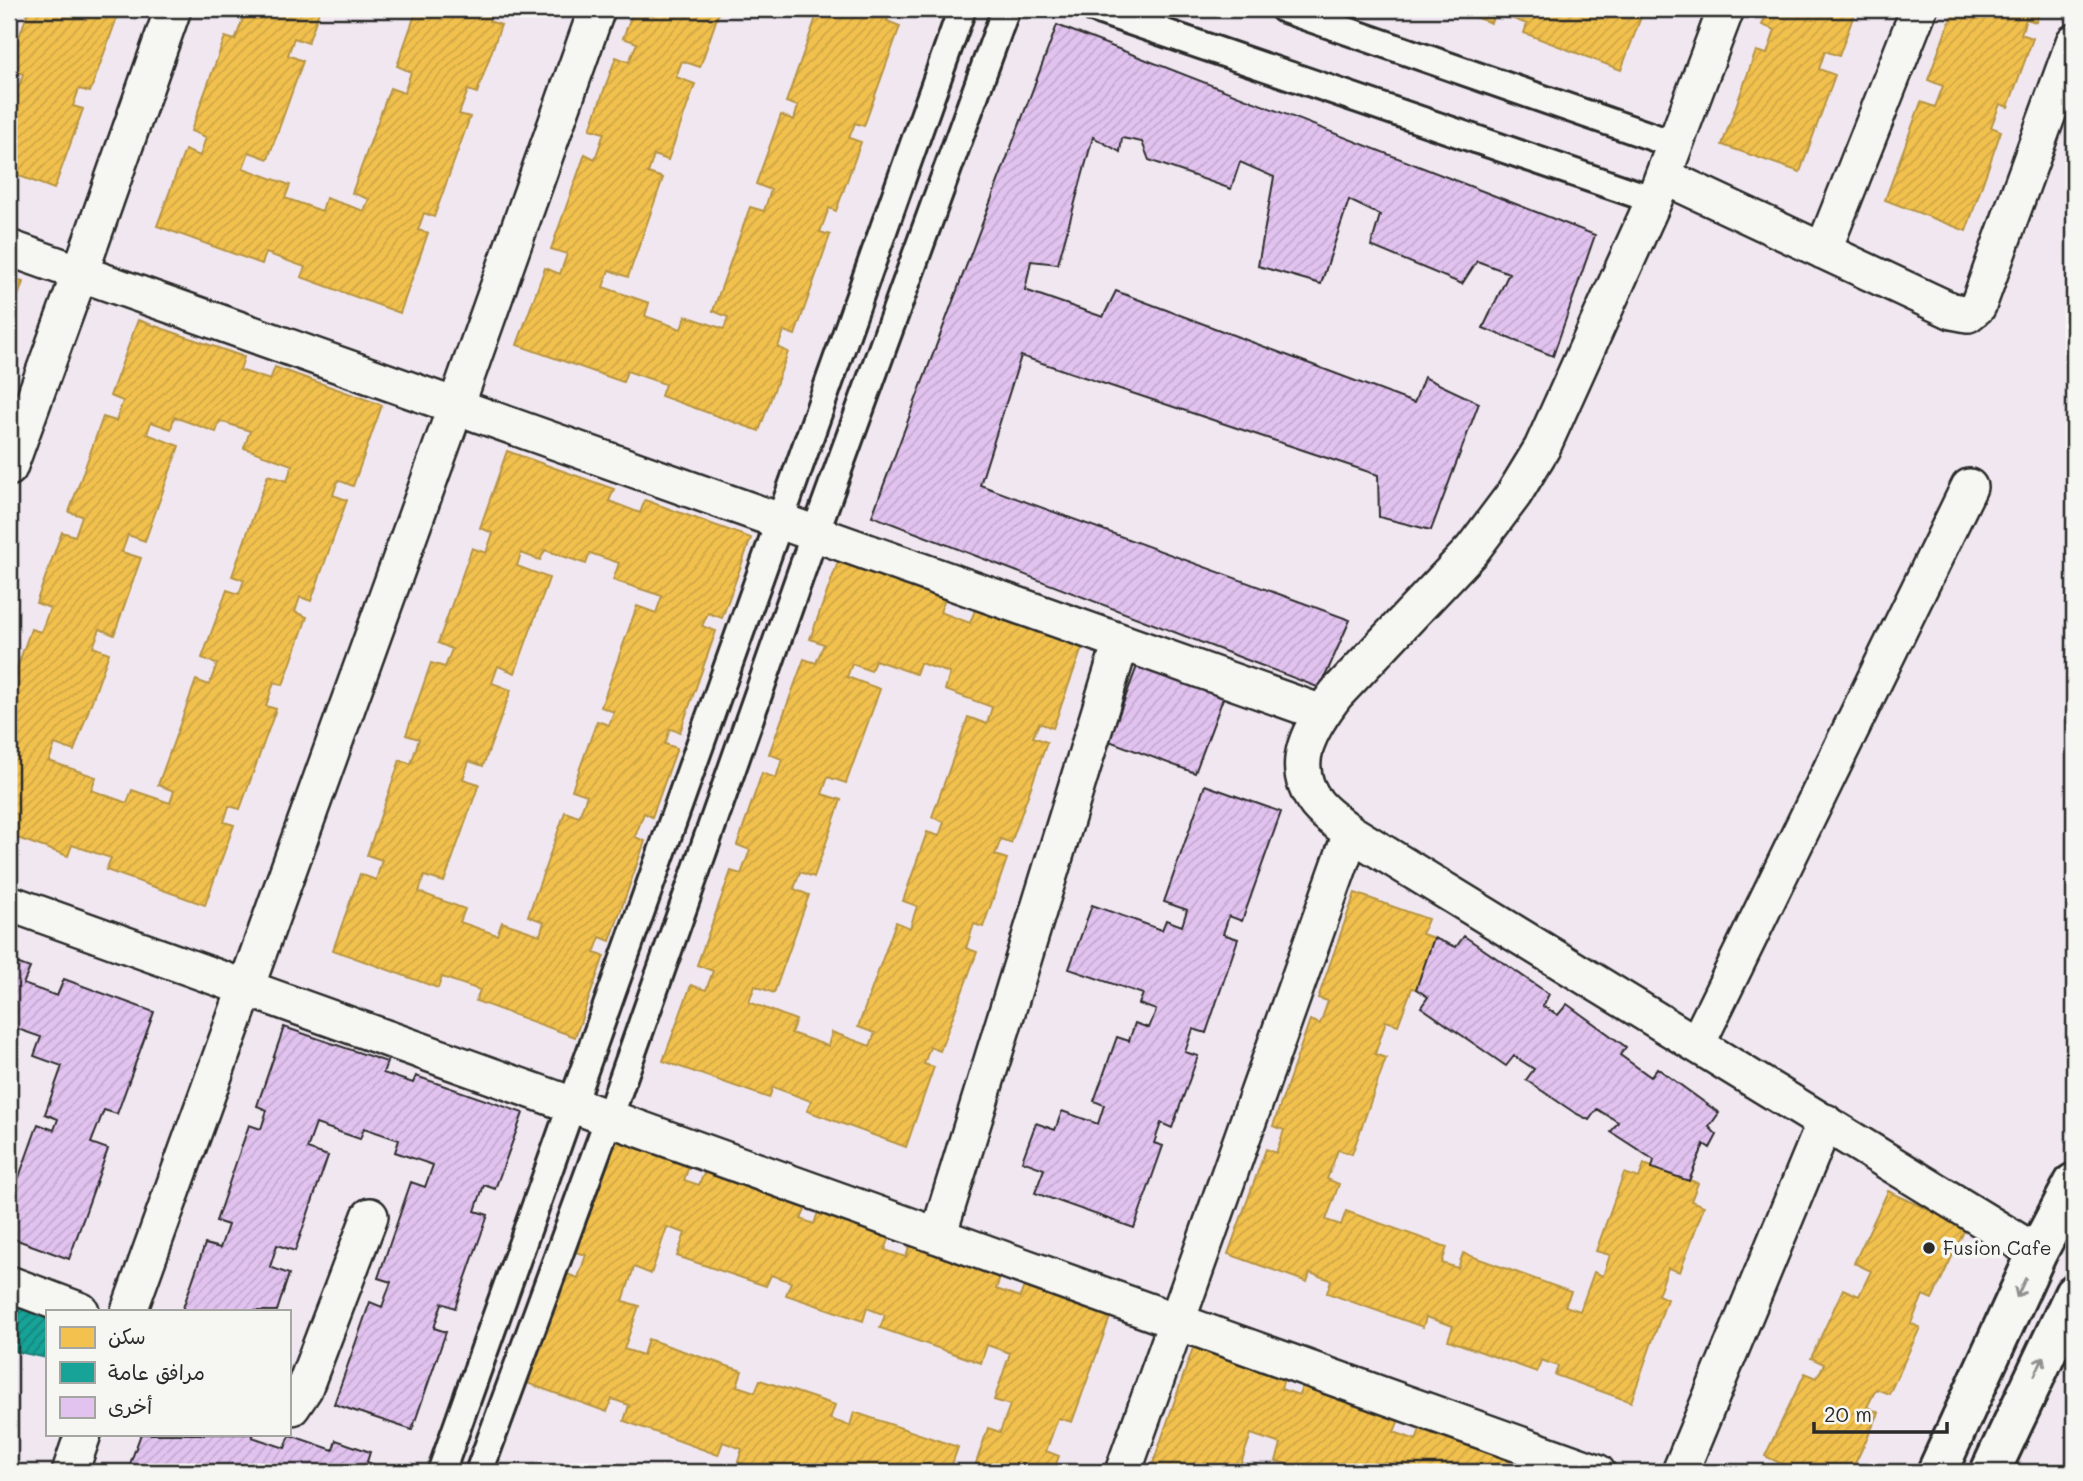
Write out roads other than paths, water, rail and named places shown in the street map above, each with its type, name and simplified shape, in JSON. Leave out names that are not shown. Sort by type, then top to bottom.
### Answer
[{"type":"street","points":[[9,468],[173,9]]},
{"type":"street","points":[[129,1310],[597,9]]},
{"type":"street","points":[[441,1472],[962,9]]},
{"type":"street","points":[[479,1472],[609,1118],[815,534],[1006,9]]},
{"type":"street","points":[[1095,9],[1665,173]]},
{"type":"street","points":[[1284,9],[1665,173],[1823,251],[1962,314],[1973,312],[1978,306],[2074,42]]},
{"type":"street","points":[[1726,9],[1665,173],[1542,448],[1514,494],[1472,550],[1336,694],[1322,713],[1309,735],[1302,757],[1303,777],[1318,805],[1351,833],[2037,1253]]},
{"type":"street","points":[[1823,251],[1919,9]]},
{"type":"street","points":[[9,248],[1322,713]]},
{"type":"street","points":[[1697,1044],[1969,487]]},
{"type":"street","points":[[937,1236],[1121,642]]},
{"type":"street","points":[[1123,1472],[1351,833]]},
{"type":"street","points":[[9,903],[1597,1472]]},
{"type":"street","points":[[1680,1472],[1825,1122]]},
{"type":"street","points":[[1937,1472],[2037,1253],[2074,1184]]},
{"type":"street","points":[[290,1407],[304,1389],[370,1216]]},
{"type":"street","points":[[9,1284],[78,1310]]},
{"type":"street","points":[[1990,1472],[2074,1294]]},
{"type":"street","points":[[70,1472],[82,1436]]},
{"type":"place","name":"Fusion Cafe","points":[[1929,1248]]}]
